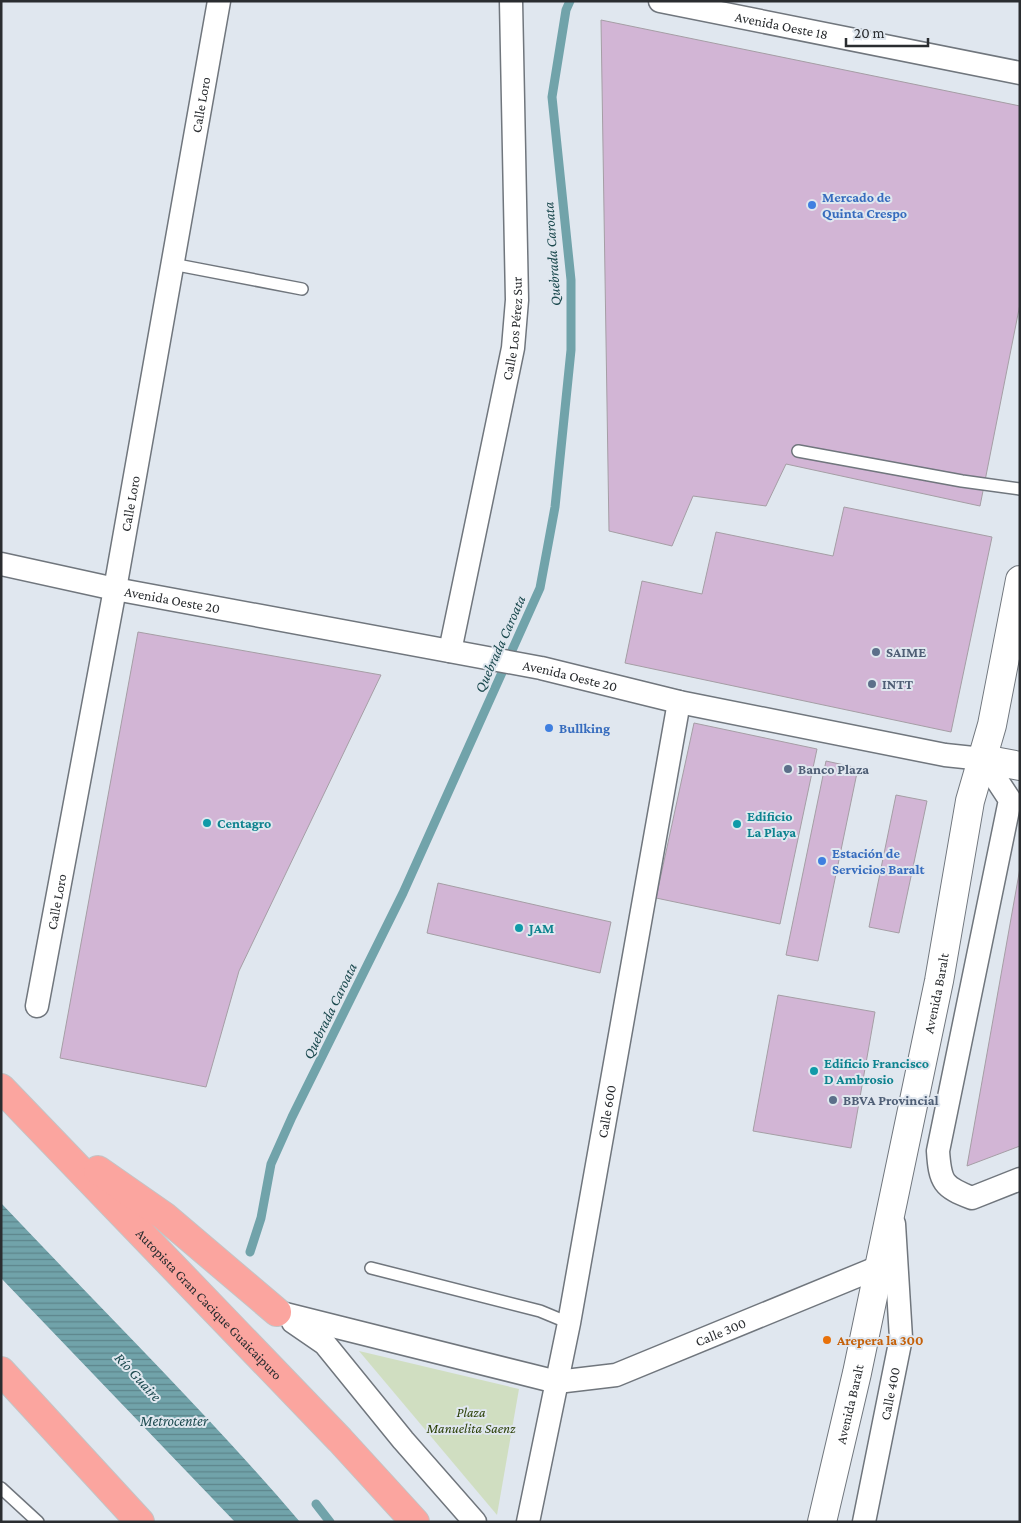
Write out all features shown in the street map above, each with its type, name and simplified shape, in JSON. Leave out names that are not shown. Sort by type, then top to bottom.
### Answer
[{"type":"highway","name":"Autopista Gran Cacique Guaicaipuro","points":[[1,1088],[415,1522]]},
{"type":"highway","points":[[45,1133],[164,1216],[277,1312]]},
{"type":"highway","points":[[1,1371],[132,1516]]},
{"type":"main road","name":"Avenida Baralt","points":[[822,1522],[857,1372],[893,1203],[939,981],[970,801],[992,725],[1020,580]]},
{"type":"main road","name":"Avenida Oeste 20","points":[[983,759],[1020,766]]},
{"type":"street","name":"Calle Loro","points":[[37,1006],[115,589],[219,1]]},
{"type":"street","name":"Calle Los Pérez Sur","points":[[450,651],[513,348],[516,300],[511,1]]},
{"type":"street","name":"Avenida Oeste 18","points":[[660,1],[1020,74]]},
{"type":"street","name":"Avenida Oeste 20","points":[[1,564],[115,589],[541,668],[679,702],[946,755],[983,759]]},
{"type":"street","name":"Calle 600","points":[[528,1522],[569,1323],[679,702]]},
{"type":"street","points":[[983,759],[1010,800],[938,1151],[942,1182],[953,1191],[972,1198],[1020,1179]]},
{"type":"street","name":"Calle 400","points":[[864,1522],[901,1338],[893,1203]]},
{"type":"street","name":"Calle 300","points":[[558,1382],[616,1375],[879,1267]]},
{"type":"street","points":[[277,1312],[558,1382]]},
{"type":"street","points":[[277,1312],[325,1344],[402,1440],[475,1522]]},
{"type":"lane","points":[[172,264],[302,289]]},
{"type":"lane","points":[[798,451],[962,481],[1020,489]]},
{"type":"lane","points":[[371,1268],[540,1310],[569,1323]]},
{"type":"lane","points":[[1,1488],[38,1522]]},
{"type":"green space","name":"Plaza Manuelita Saenz","points":[[359,1351],[519,1389],[497,1515]]},
{"type":"water","name":"Metrocenter","points":[[1,1203],[190,1400],[300,1522],[235,1522],[1,1278]]},
{"type":"building","name":"Mercado de Quinta Crespo","points":[[601,20],[1020,106],[1020,304],[980,506],[786,464],[766,506],[693,496],[672,546],[609,531]]},
{"type":"building","points":[[844,507],[992,537],[951,732],[625,663],[642,581],[702,594],[716,532],[833,556]]},
{"type":"building","name":"Centagro","points":[[138,632],[381,675],[239,971],[206,1087],[60,1058]]},
{"type":"building","name":"Edificio La Playa","points":[[694,723],[817,749],[780,924],[656,898]]},
{"type":"building","name":"Estación de Servicios Baralt","points":[[826,761],[858,768],[818,961],[786,955]]},
{"type":"building","points":[[896,795],[927,801],[899,933],[869,927]]},
{"type":"building","points":[[1020,868],[1020,1146],[967,1166]]},
{"type":"building","name":"JAM","points":[[438,883],[611,922],[600,973],[427,933]]},
{"type":"building","name":"Edificio Francisco D Ambrosio","points":[[778,995],[875,1012],[851,1148],[753,1131]]},
{"type":"waterway","name":"Quebrada Caroata","points":[[250,1252],[261,1218],[271,1164],[292,1117],[403,893],[540,588],[555,507],[571,350],[571,280],[552,97],[566,10],[570,1]]},
{"type":"waterway","name":"Quebrada Caroata","points":[[316,1504],[330,1522]]},
{"type":"place","name":"Mercado de Quinta Crespo","points":[[812,205]]},
{"type":"place","name":"SAIME","points":[[876,652]]},
{"type":"place","name":"INTT","points":[[872,684]]},
{"type":"place","name":"Bullking","points":[[549,728]]},
{"type":"place","name":"Banco Plaza","points":[[788,769]]},
{"type":"place","name":"Centagro","points":[[207,823]]},
{"type":"place","name":"Edificio La Playa","points":[[737,824]]},
{"type":"place","name":"Estación de Servicios Baralt","points":[[822,861]]},
{"type":"place","name":"JAM","points":[[519,928]]},
{"type":"place","name":"Edificio Francisco D Ambrosio","points":[[814,1071]]},
{"type":"place","name":"BBVA Provincial","points":[[833,1100]]},
{"type":"place","name":"Arepera la 300","points":[[827,1340]]},
{"type":"water label","name":"Río Guaire","points":[[138,1377]]}]
